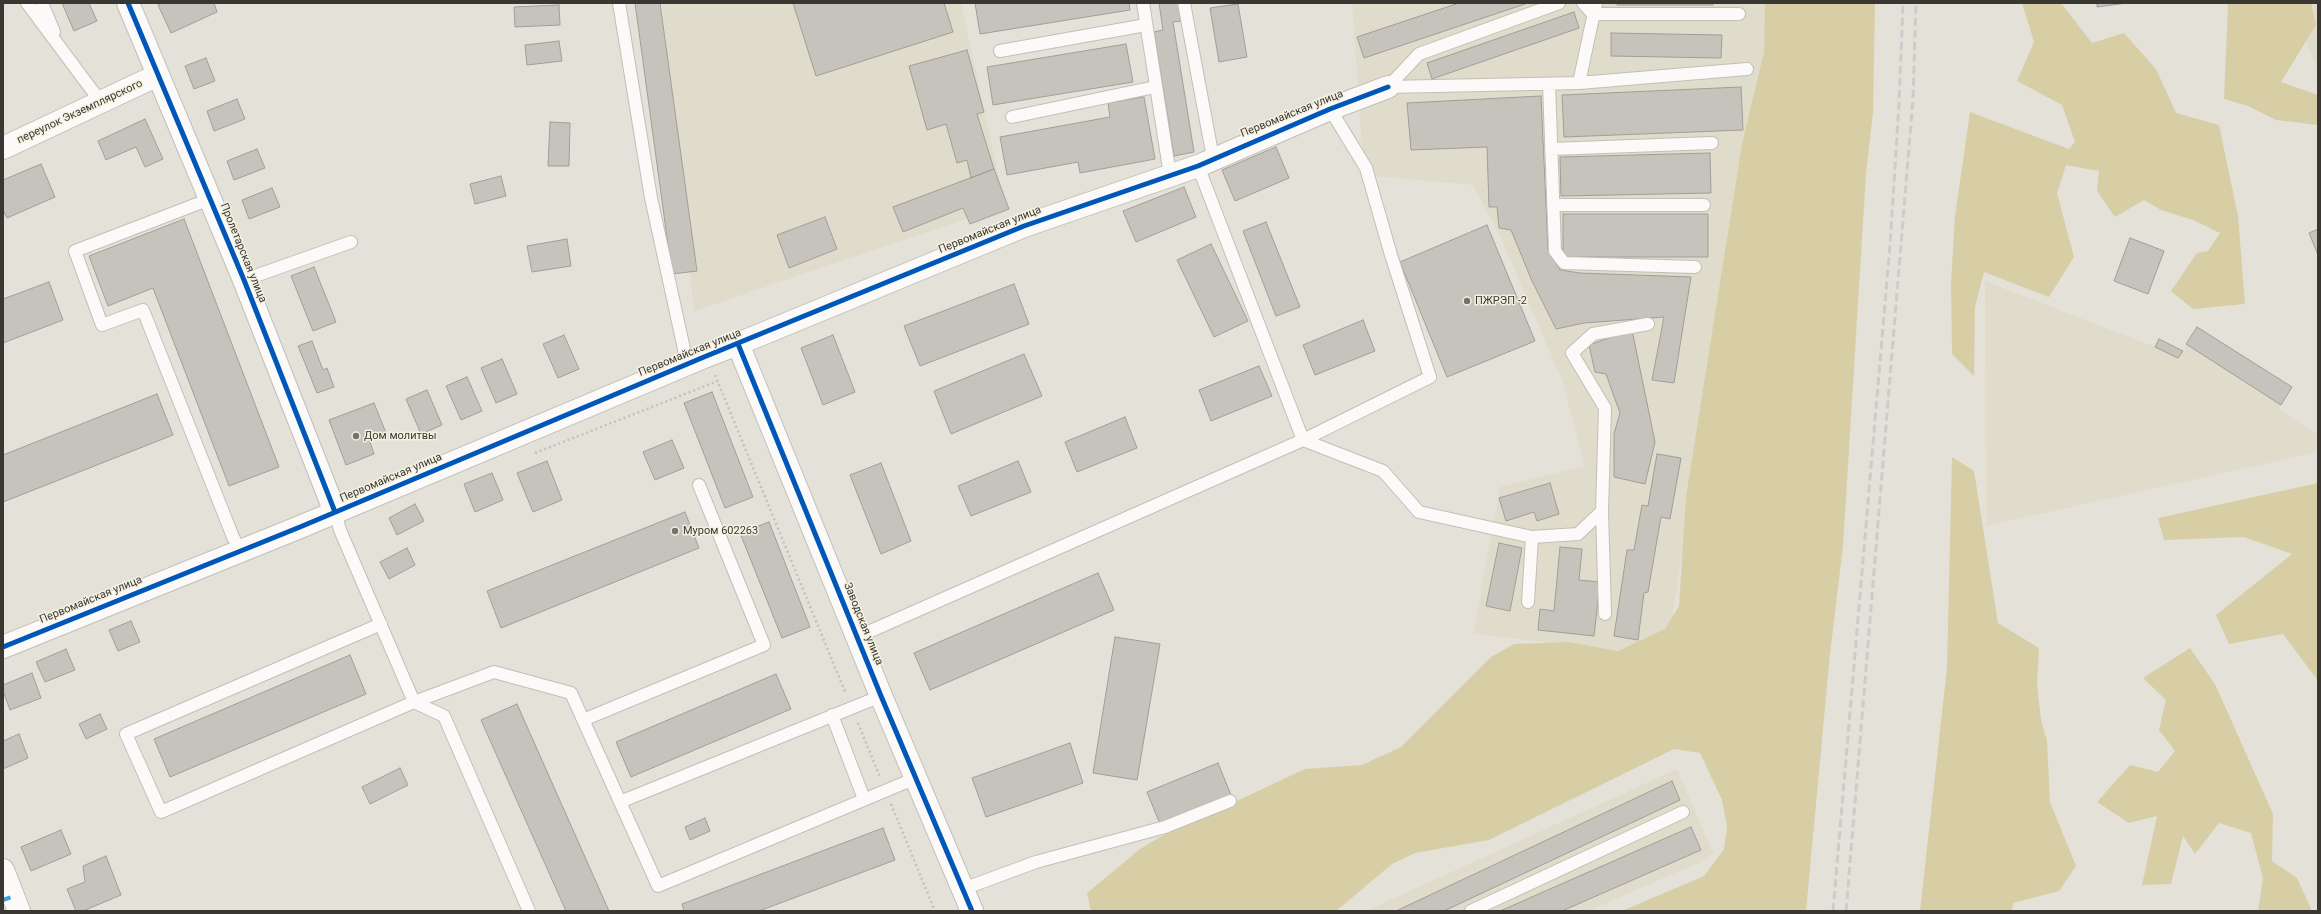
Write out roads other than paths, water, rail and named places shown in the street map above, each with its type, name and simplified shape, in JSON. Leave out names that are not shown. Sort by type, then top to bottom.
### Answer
[{"type":"street","name":"Пролетарская улица","points":[[128,3],[244,280],[335,512]]},
{"type":"street","name":"переулок Экземплярского","points":[[3,148],[158,75]]},
{"type":"street","name":"Первомайская улица","points":[[3,647],[335,512],[694,361],[1024,226],[1205,162],[1330,109],[1388,87]]},
{"type":"street","name":"Заводская улица","points":[[738,344],[881,696],[972,911]]},
{"type":"street","points":[[3,870],[19,911]]},
{"type":"lane","points":[[27,3],[100,101]]},
{"type":"lane","points":[[42,3],[60,48]]},
{"type":"lane","points":[[619,3],[651,198],[684,349],[694,361]]},
{"type":"lane","points":[[1143,3],[1170,175]]},
{"type":"lane","points":[[1184,3],[1205,162],[1302,440],[1383,471],[1419,512],[1532,537],[1578,534],[1602,511]]},
{"type":"lane","points":[[1388,87],[1419,54],[1558,3]]},
{"type":"lane","points":[[1583,3],[1595,8],[1739,14]]},
{"type":"lane","points":[[1579,83],[1595,8]]},
{"type":"lane","points":[[1000,51],[1146,25]]},
{"type":"lane","points":[[1388,87],[1579,83],[1747,69]]},
{"type":"lane","points":[[1549,84],[1555,251],[1564,263],[1695,267]]},
{"type":"lane","points":[[1012,117],[1155,87]]},
{"type":"lane","points":[[857,637],[1302,440],[1430,376],[1391,255],[1366,168],[1330,109]]},
{"type":"lane","points":[[1551,148],[1712,143]]},
{"type":"lane","points":[[210,199],[74,251],[102,325],[143,310],[233,537],[240,550]]},
{"type":"lane","points":[[1553,205],[1704,205]]},
{"type":"lane","points":[[244,280],[351,242]]},
{"type":"lane","points":[[1605,614],[1602,511],[1605,408],[1572,353],[1593,334],[1648,324]]},
{"type":"lane","points":[[583,720],[764,645],[700,485]]},
{"type":"lane","points":[[335,512],[340,530],[414,702],[444,716],[529,911]]},
{"type":"lane","points":[[1528,602],[1532,537]]},
{"type":"lane","points":[[381,624],[126,734],[161,812],[414,702],[494,672],[571,693],[658,886],[916,778]]},
{"type":"lane","points":[[620,802],[881,696]]},
{"type":"lane","points":[[832,715],[864,799]]},
{"type":"lane","points":[[963,889],[1036,862],[1165,828],[1230,801]]},
{"type":"lane","points":[[1471,911],[1683,812]]},
{"type":"railway","points":[[1833,911],[1890,245],[1899,104],[1903,3]]},
{"type":"railway","points":[[1846,911],[1913,99],[1916,3]]},
{"type":"place","name":"ПЖРЭП -2","points":[[1467,301]]},
{"type":"place","name":"Дом молитвы","points":[[356,436]]},
{"type":"place","name":"Муром 602263","points":[[675,531]]}]
